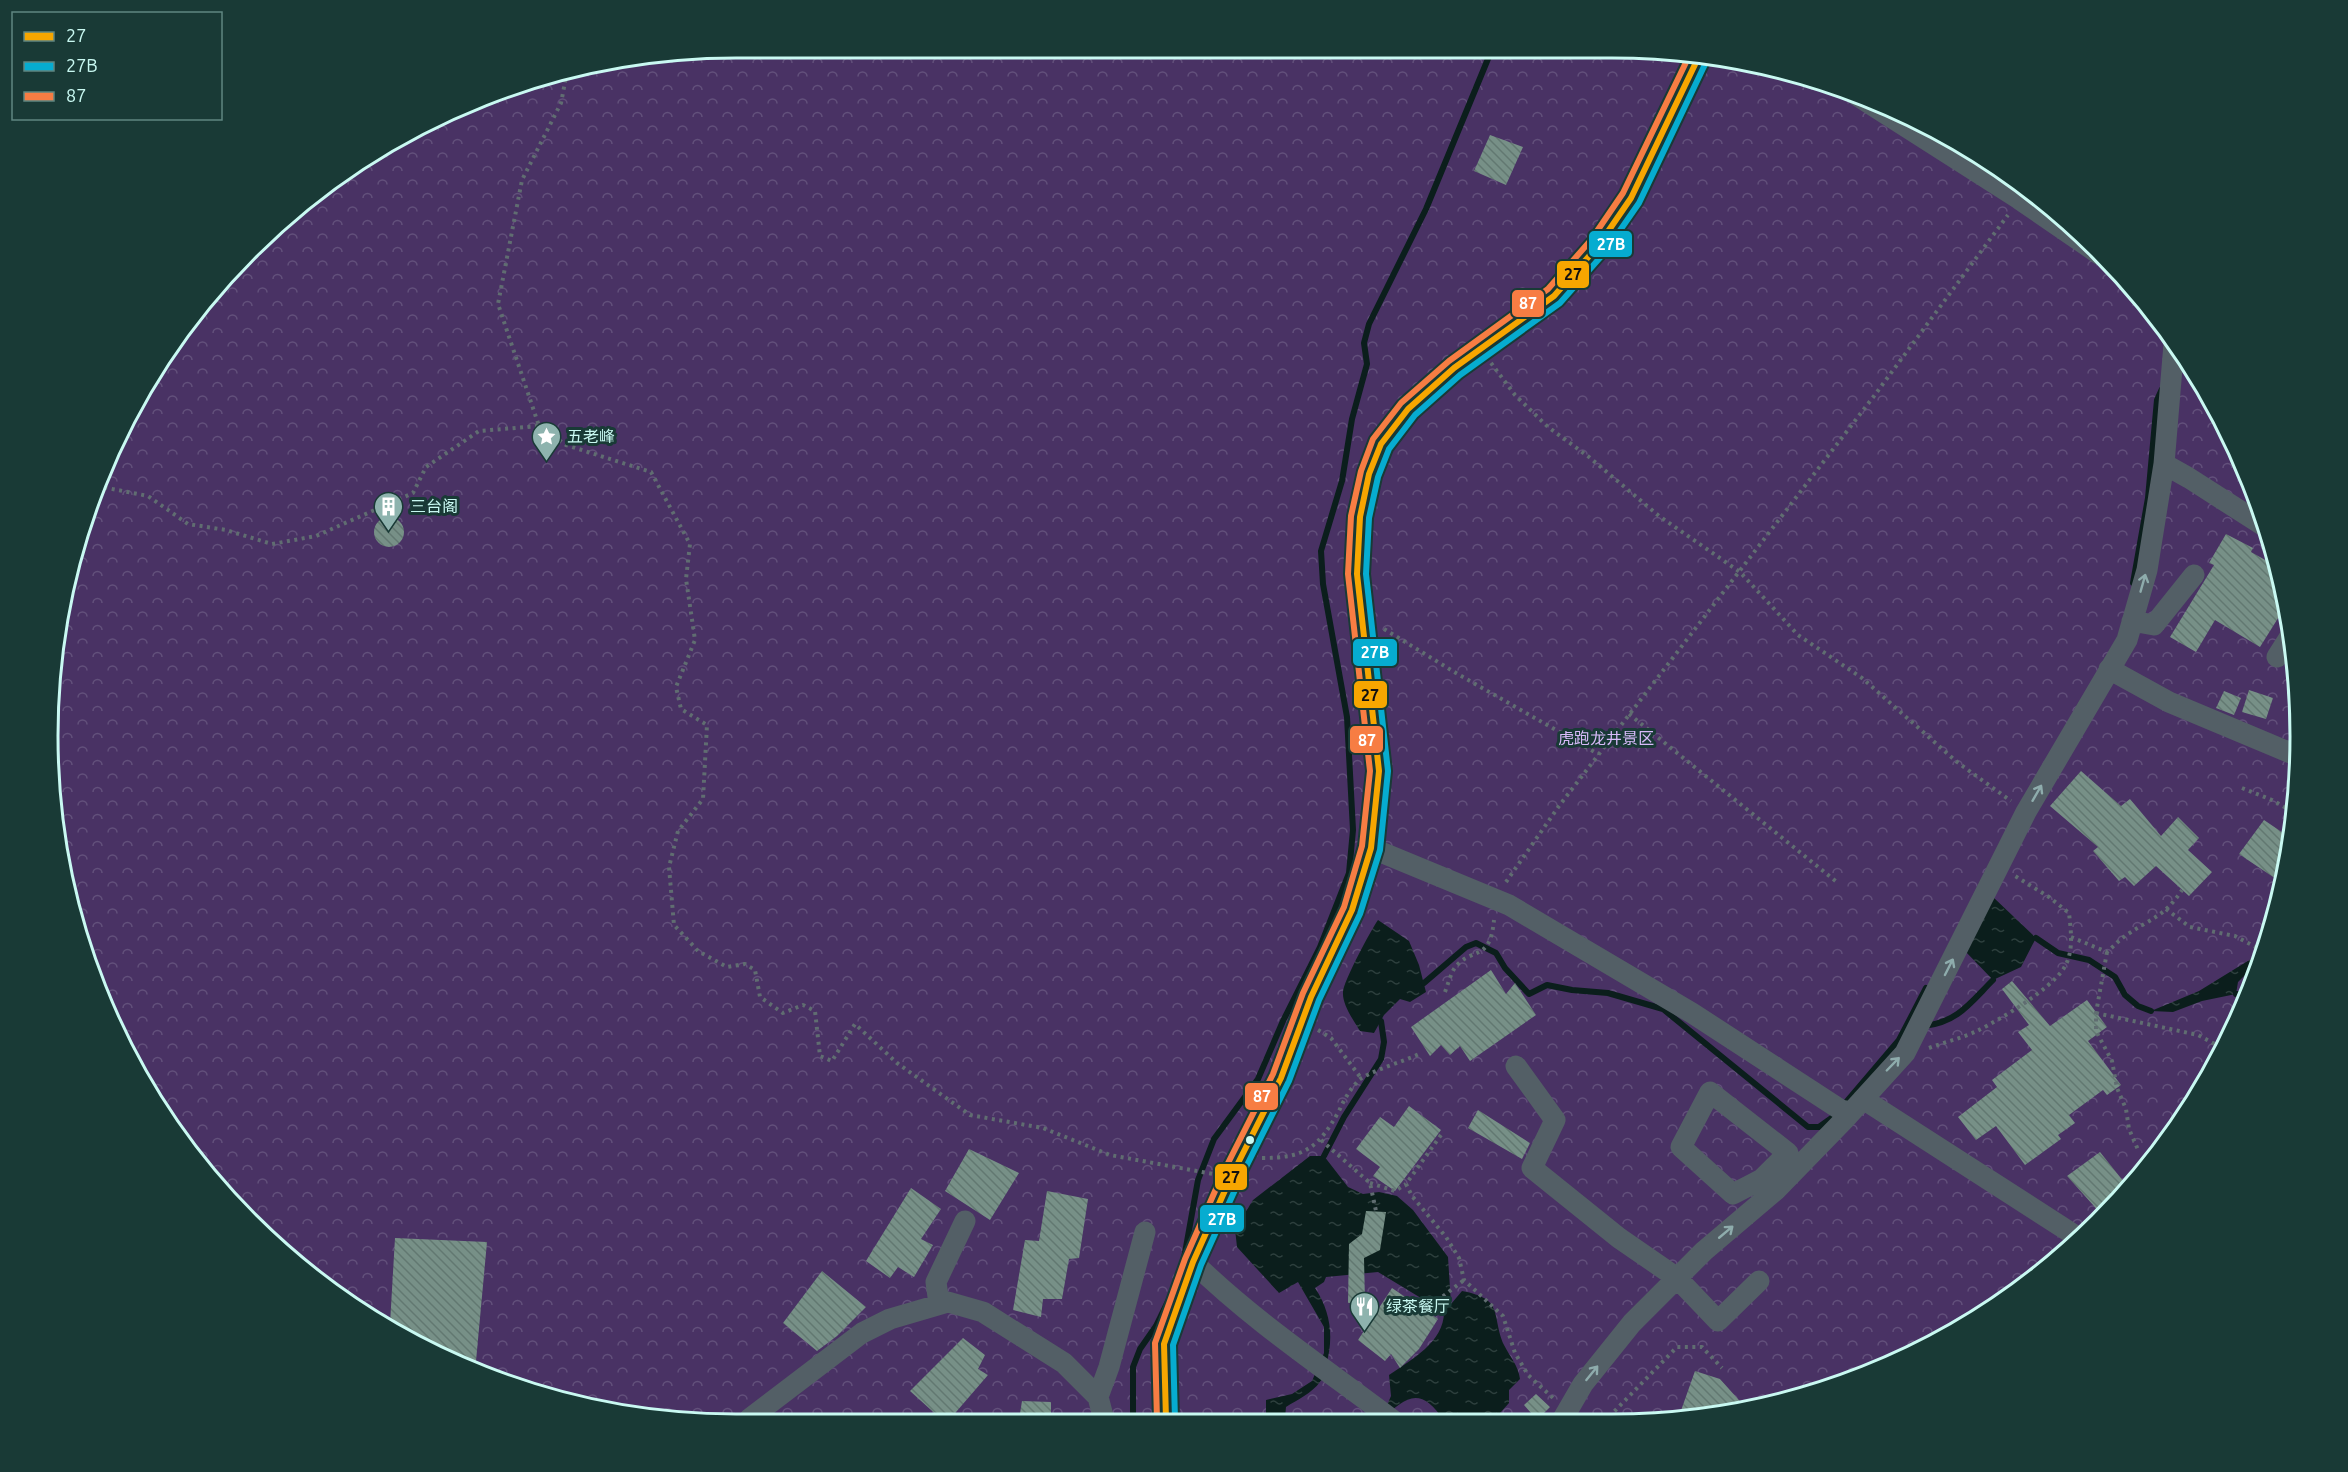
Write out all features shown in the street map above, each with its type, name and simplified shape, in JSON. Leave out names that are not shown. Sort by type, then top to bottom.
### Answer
[{"type":"street","points":[[1166,1414],[1164,1344],[1193,1262],[1240,1158],[1281,1078],[1311,997],[1352,910],[1371,848],[1379,771],[1357,574],[1360,517],[1369,474],[1381,444],[1408,409],[1454,368],[1554,296],[1598,246],[1631,198],[1695,64]]},
{"type":"street","points":[[1897,121],[2059,227]]},
{"type":"street","points":[[1565,1414],[1583,1384],[1632,1323],[1847,1106],[1905,1053],[2026,812],[2127,640],[2147,570],[2164,464],[2173,357]]},
{"type":"street","points":[[2164,464],[2255,521]]},
{"type":"street","points":[[2132,621],[2154,625],[2194,575]]},
{"type":"street","points":[[2277,657],[2284,646]]},
{"type":"street","points":[[2109,669],[2169,702],[2289,752]]},
{"type":"street","points":[[1371,848],[1509,905],[1847,1106],[2071,1234]]},
{"type":"street","points":[[1516,1066],[1556,1120],[1532,1168],[1619,1238],[1677,1278],[1718,1321],[1759,1281]]},
{"type":"street","points":[[1710,1092],[1788,1153],[1769,1185],[1733,1194],[1681,1147],[1710,1092]]},
{"type":"street","points":[[939,1304],[936,1282],[965,1221]]},
{"type":"street","points":[[1098,1397],[1109,1367],[1145,1232]]},
{"type":"street","points":[[1193,1262],[1212,1281],[1385,1414]]},
{"type":"street","points":[[758,1414],[862,1334],[890,1319],[948,1302],[983,1312],[1064,1363],[1098,1397],[1102,1414]]},
{"type":"path","points":[[565,81],[561,103],[522,180],[498,304],[539,426],[566,445],[651,472],[690,544],[686,579],[695,640],[676,687],[681,709],[707,724],[703,799],[678,831],[669,867],[674,925],[698,951],[727,967],[746,964],[754,970],[760,997],[783,1013],[803,1005],[815,1011],[820,1056],[832,1062],[855,1024],[897,1063],[970,1115],[1043,1128],[1110,1155],[1190,1172],[1216,1175]]},
{"type":"path","points":[[1446,992],[1455,968],[1470,956],[1482,952],[1490,941],[1495,900],[1546,825],[1919,336],[2019,200]]},
{"type":"path","points":[[1480,349],[1515,395],[1548,427],[1589,457],[1659,516],[1740,572],[1798,635],[1862,678],[1957,762],[2026,812]]},
{"type":"path","points":[[106,488],[148,496],[188,524],[226,530],[272,544],[316,536],[413,493],[426,467],[479,431],[539,426]]},
{"type":"path","points":[[1360,615],[1598,754]]},
{"type":"path","points":[[1629,714],[1838,883]]},
{"type":"path","points":[[2242,788],[2285,808]]},
{"type":"path","points":[[1905,1053],[1923,1050],[1976,1031],[2048,987],[2067,962],[2071,937],[2069,913],[2049,897],[2000,867]]},
{"type":"path","points":[[2139,1152],[2129,1129],[2126,1109],[2117,1088],[2112,1061],[2096,1031],[2096,1013],[2107,952],[2127,934],[2158,917],[2182,890]]},
{"type":"path","points":[[2166,909],[2190,927],[2235,936],[2256,947]]},
{"type":"path","points":[[2071,937],[2107,952]]},
{"type":"path","points":[[2096,1013],[2198,1035],[2216,1044]]},
{"type":"path","points":[[1303,1019],[1331,1038],[1361,1078]]},
{"type":"path","points":[[1240,1158],[1279,1158],[1301,1153],[1321,1140],[1348,1093],[1361,1078],[1419,1054]]},
{"type":"path","points":[[1321,1140],[1370,1183],[1395,1191],[1406,1184],[1441,1135]]},
{"type":"path","points":[[1370,1183],[1376,1211]]},
{"type":"path","points":[[1406,1184],[1459,1258],[1464,1280],[1503,1316],[1515,1353],[1528,1375],[1562,1414]]},
{"type":"path","points":[[1437,1301],[1464,1280]]},
{"type":"path","points":[[1612,1414],[1677,1347],[1702,1347],[1722,1368]]},
{"type":"green space","name":"虎跑龙井景区","points":[[736,58],[1612,58],[1656,60],[1700,64],[1744,72],[1830,94],[1912,128],[1951,149],[1988,173],[2059,227],[2091,257],[2121,289],[2175,360],[2199,397],[2220,436],[2238,477],[2254,518],[2276,604],[2284,648],[2290,736],[2284,824],[2276,868],[2254,954],[2238,995],[2199,1075],[2175,1112],[2121,1183],[2091,1215],[2024,1273],[1951,1323],[1912,1344],[1830,1378],[1744,1400],[1700,1408],[1612,1414],[736,1414],[692,1412],[648,1408],[604,1400],[518,1378],[436,1344],[397,1323],[360,1299],[289,1245],[257,1215],[199,1148],[149,1075],[128,1036],[94,954],[72,868],[64,824],[58,736],[64,648],[82,561],[94,518],[110,477],[149,397],[199,324],[227,289],[289,227],[360,173],[397,149],[436,128],[518,94],[604,72],[648,64]]},
{"type":"water","points":[[1993,897],[2036,938],[2021,967],[1993,980],[1965,951]]},
{"type":"water","points":[[1378,920],[1409,941],[1419,965],[1426,992],[1410,1002],[1400,999],[1384,1015],[1374,1033],[1360,1031],[1346,1007],[1343,992],[1352,967]]},
{"type":"water","points":[[2251,959],[2246,974],[2238,982],[2236,994],[2202,1001],[2173,1012],[2151,1011],[2199,991]]},
{"type":"water","points":[[1310,1156],[1324,1156],[1348,1187],[1363,1194],[1379,1192],[1397,1196],[1413,1210],[1448,1257],[1451,1304],[1462,1291],[1476,1294],[1491,1304],[1504,1345],[1516,1365],[1520,1379],[1509,1390],[1509,1403],[1499,1414],[1439,1414],[1428,1403],[1413,1398],[1398,1405],[1388,1414],[1383,1414],[1391,1396],[1389,1375],[1425,1349],[1432,1341],[1443,1323],[1444,1312],[1378,1272],[1326,1277],[1324,1282],[1315,1288],[1325,1306],[1330,1325],[1330,1345],[1323,1376],[1313,1390],[1286,1407],[1285,1414],[1266,1414],[1266,1400],[1292,1394],[1312,1381],[1324,1353],[1324,1327],[1298,1282],[1279,1293],[1237,1247],[1235,1229],[1253,1200]]},
{"type":"building","points":[[1490,135],[1523,147],[1506,185],[1474,171]]},
{"type":"building","name":"三台阁","points":[[389,517],[400,521],[404,532],[400,543],[389,547],[378,543],[374,532],[378,521]]},
{"type":"building","points":[[2226,534],[2253,548],[2251,552],[2266,560],[2278,617],[2260,647],[2215,620],[2196,652],[2170,637],[2214,565],[2209,563]]},
{"type":"building","points":[[2249,690],[2273,698],[2266,719],[2242,712]]},
{"type":"building","points":[[2224,691],[2241,698],[2234,715],[2216,708]]},
{"type":"building","points":[[2081,771],[2121,806],[2130,799],[2161,836],[2178,817],[2199,838],[2188,850],[2212,872],[2189,896],[2156,866],[2134,886],[2125,877],[2119,881],[2093,851],[2098,847],[2050,806]]},
{"type":"building","points":[[2264,820],[2282,833],[2274,877],[2239,854]]},
{"type":"building","points":[[1491,970],[1506,994],[1515,983],[1536,1015],[1470,1061],[1460,1046],[1450,1055],[1441,1045],[1430,1056],[1411,1027]]},
{"type":"building","points":[[2012,981],[2050,1026],[2087,1000],[2107,1027],[2088,1041],[2121,1085],[2107,1095],[2103,1090],[2069,1115],[2075,1123],[2058,1135],[2061,1139],[2025,1165],[1996,1126],[1976,1140],[1958,1117],[1997,1087],[1992,1080],[2032,1050],[2018,1032],[2029,1025],[2002,989]]},
{"type":"building","points":[[1409,1106],[1441,1130],[1395,1191],[1373,1176],[1380,1167],[1356,1149],[1380,1117],[1394,1127]]},
{"type":"building","points":[[1478,1110],[1530,1143],[1522,1159],[1468,1128]]},
{"type":"building","points":[[969,1149],[1019,1173],[990,1220],[945,1191]]},
{"type":"building","points":[[2100,1152],[2123,1181],[2097,1209],[2067,1176]]},
{"type":"building","points":[[911,1188],[941,1209],[921,1239],[933,1245],[914,1277],[898,1267],[890,1278],[866,1261]]},
{"type":"building","points":[[1047,1191],[1088,1199],[1079,1258],[1069,1259],[1062,1299],[1043,1299],[1041,1317],[1013,1310],[1025,1240],[1039,1241]]},
{"type":"building","points":[[1366,1211],[1386,1212],[1380,1250],[1364,1258],[1365,1302],[1348,1303],[1349,1244],[1362,1234]]},
{"type":"building","points":[[395,1238],[487,1242],[476,1362],[436,1344],[390,1319]]},
{"type":"building","points":[[822,1271],[866,1307],[837,1336],[817,1351],[783,1323]]},
{"type":"building","points":[[1392,1288],[1438,1319],[1419,1349],[1400,1368],[1391,1354],[1385,1361],[1358,1340]]},
{"type":"building","points":[[963,1338],[985,1355],[978,1369],[988,1375],[954,1414],[935,1414],[910,1391]]},
{"type":"building","points":[[1695,1371],[1720,1379],[1740,1401],[1700,1408],[1681,1410]]},
{"type":"building","points":[[1536,1394],[1550,1407],[1543,1414],[1532,1414],[1524,1405]]},
{"type":"building","points":[[1022,1401],[1051,1402],[1051,1414],[1020,1414]]},
{"type":"waterway","points":[[1183,1264],[1198,1180],[1214,1139],[1258,1079],[1283,1021],[1320,947],[1349,873],[1353,830],[1347,717],[1323,584],[1321,551],[1342,481],[1352,419],[1367,364],[1364,343],[1369,324],[1426,209],[1488,58]]},
{"type":"waterway","points":[[2133,583],[2148,498],[2157,400],[2162,389]]},
{"type":"waterway","points":[[2036,938],[2058,953],[2089,960],[2115,977],[2125,995],[2138,1006],[2151,1011]]},
{"type":"waterway","points":[[1424,983],[1466,947],[1476,943],[1496,953],[1505,968],[1529,994],[1547,985],[1608,993],[1663,1009],[1808,1127],[1819,1127],[1833,1117]]},
{"type":"waterway","points":[[1924,1026],[1955,1016],[1993,980]]},
{"type":"waterway","points":[[1842,1107],[1899,1040],[1926,988]]},
{"type":"waterway","points":[[1324,1156],[1344,1117],[1381,1059],[1384,1042],[1381,1021]]},
{"type":"waterway","points":[[1133,1414],[1133,1367],[1140,1349],[1156,1326],[1172,1293]]},
{"type":"transit line","name":"87","points":[[1157,1414],[1155,1343],[1185,1259],[1223,1173],[1273,1074],[1303,993],[1344,907],[1362,846],[1370,771],[1348,574],[1351,516],[1361,471],[1373,439],[1401,403],[1449,361],[1548,289],[1591,240],[1623,193],[1686,63]]},
{"type":"transit line","name":"27","points":[[1166,1414],[1164,1344],[1193,1262],[1231,1177],[1281,1078],[1311,997],[1352,910],[1371,848],[1379,771],[1357,574],[1360,517],[1369,474],[1381,444],[1408,409],[1454,368],[1554,296],[1598,246],[1631,198],[1695,64]]},
{"type":"transit line","name":"27B","points":[[1175,1414],[1173,1345],[1201,1265],[1239,1181],[1289,1081],[1319,1000],[1360,914],[1380,850],[1388,771],[1366,574],[1369,518],[1378,477],[1389,449],[1415,415],[1460,375],[1560,303],[1605,252],[1639,203],[1705,65]]},
{"type":"place","name":"五老峰","points":[[546,462]]},
{"type":"place","name":"三台阁","points":[[389,532]]},
{"type":"place","name":"绿茶餐厅","points":[[1365,1332]]}]
